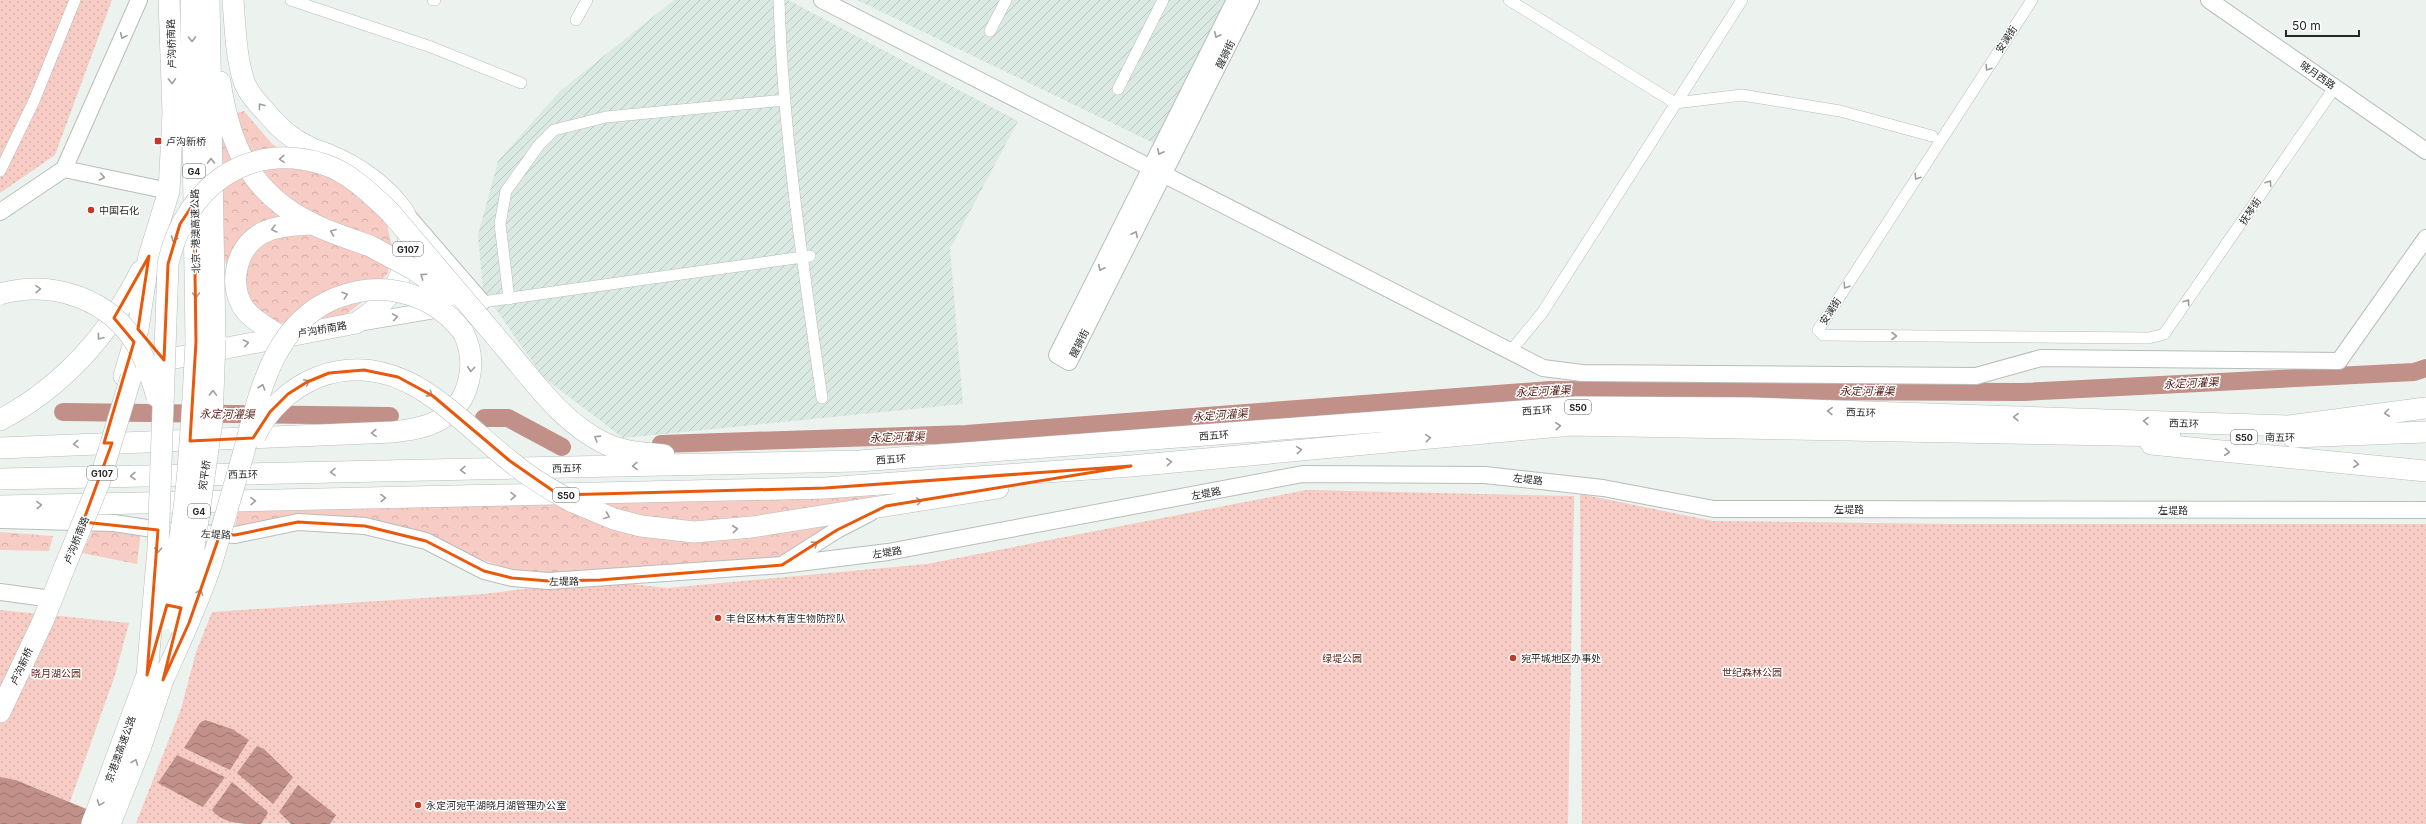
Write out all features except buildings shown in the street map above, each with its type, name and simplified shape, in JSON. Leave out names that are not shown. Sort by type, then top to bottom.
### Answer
[{"type":"highway","name":"卢沟桥南路","points":[[36,618],[99,483],[128,376],[138,329],[149,256],[170,191],[173,113],[169,0]]},
{"type":"highway","points":[[233,0],[238,52],[245,84],[264,110],[285,133],[309,147],[331,155],[367,175],[403,212]]},
{"type":"highway","points":[[203,3],[230,131],[248,170],[264,189],[289,210],[313,224],[370,246],[415,270],[480,309]]},
{"type":"highway","name":"北京-港澳高速公路","points":[[203,3],[206,341]]},
{"type":"highway","points":[[155,677],[166,290],[172,244],[180,224],[203,192],[232,171],[248,164],[280,158],[298,158],[325,165],[349,177],[371,194],[390,212],[480,309],[507,350],[556,409],[604,443],[626,450],[730,464]]},
{"type":"highway","name":"卢沟桥南路","points":[[128,376],[154,360],[175,358],[281,336],[356,323],[380,307],[392,293],[402,275],[408,251],[408,234],[403,212]]},
{"type":"highway","points":[[281,336],[246,311],[238,297],[235,284],[235,270],[242,255],[252,241],[266,231],[284,226],[313,224]]},
{"type":"highway","points":[[0,420],[49,389],[73,368],[112,320],[129,294],[149,256]]},
{"type":"highway","points":[[0,294],[14,290],[48,289],[75,295],[104,310],[118,321],[139,348],[147,366],[162,416]]},
{"type":"highway","points":[[0,448],[377,432],[424,426],[441,419],[454,409],[469,383],[471,354],[469,343],[463,332],[444,311],[427,300],[398,291],[378,289],[346,294],[310,312],[292,330],[269,367],[240,465],[210,566],[189,623],[155,677]]},
{"type":"highway","points":[[138,329],[153,348],[162,354],[175,358]]},
{"type":"highway","name":"宛平桥","points":[[155,677],[192,562],[212,421],[206,341]]},
{"type":"highway","points":[[240,465],[256,433],[270,412],[288,394],[307,382],[329,373],[364,370],[398,377],[433,396],[530,477],[571,501],[608,517],[641,526],[694,532],[752,527],[1131,466]]},
{"type":"highway","name":"西五环","points":[[0,479],[859,461],[1576,407],[1749,408],[2289,426],[2426,408]]},
{"type":"highway","name":"西五环","points":[[0,506],[825,488],[1131,466],[1570,424],[2063,435]]},
{"type":"highway","name":"南五环","points":[[2063,435],[2306,438],[2426,432]]},
{"type":"highway","points":[[2063,435],[2426,471]]},
{"type":"highway","name":"卢沟新桥","points":[[0,680],[36,618]]},
{"type":"highway","name":"卢沟新桥","points":[[0,712],[36,618]]},
{"type":"highway","name":"京港澳高速公路","points":[[92,824],[155,677]]},
{"type":"highway","name":"京港澳高速公路","points":[[110,824],[141,746],[155,677]]},
{"type":"street","points":[[0,171],[34,101],[75,0]]},
{"type":"street","points":[[0,212],[64,169],[139,0]]},
{"type":"street","points":[[291,0],[431,47],[521,83]]},
{"type":"street","points":[[576,20],[587,0]]},
{"type":"street","points":[[779,0],[785,100],[806,256],[822,398]]},
{"type":"street","points":[[822,0],[1542,368],[1582,373],[1976,376],[2041,358],[2339,361],[2426,238]]},
{"type":"street","points":[[990,32],[1006,0]]},
{"type":"street","points":[[1118,89],[1163,0]]},
{"type":"street","name":"醒狮街","points":[[1234,0],[1158,172],[1069,362],[1057,355],[1158,172],[1251,0]]},
{"type":"street","points":[[1509,0],[1676,103],[1742,95],[1840,111],[1932,136]]},
{"type":"street","points":[[1510,352],[1542,313],[1742,0]]},
{"type":"street","name":"安澜街","points":[[2032,0],[1818,330],[1823,335],[2149,338],[2164,334]]},
{"type":"street","name":"晓月西路","points":[[2209,0],[2426,150]]},
{"type":"street","name":"抚琴街","points":[[2164,334],[2335,87]]},
{"type":"street","points":[[509,299],[500,224],[506,191],[538,144],[554,130],[606,117],[785,100]]},
{"type":"street","points":[[64,169],[170,191]]},
{"type":"street","points":[[403,212],[480,309]]},
{"type":"street","points":[[356,323],[480,309],[509,299],[806,256]]},
{"type":"street","name":"左堤路","points":[[0,520],[114,523],[166,531],[235,535],[298,522],[364,526],[426,541],[484,571],[512,578],[549,581],[782,565],[888,552],[1302,474],[1485,474],[1603,488],[1714,509],[2426,510]]},
{"type":"street","points":[[782,565],[837,530],[886,506]]},
{"type":"street","points":[[0,592],[46,598]]},
{"type":"highlighted area","points":[[194,203],[196,342],[190,441],[253,438],[270,412],[288,394],[307,382],[329,373],[364,370],[398,377],[433,396],[510,461],[559,495],[825,488],[1131,466],[886,506],[837,530],[782,565],[600,580],[549,581],[512,578],[484,571],[426,541],[365,526],[298,522],[235,535],[220,534],[189,623],[163,680],[181,608],[167,605],[147,675],[158,530],[83,522],[112,443],[104,443],[134,342],[114,318],[149,256],[138,329],[164,360],[168,264],[180,224]]},
{"type":"shaded area","points":[[674,0],[788,0],[1018,121],[950,249],[963,404],[623,438],[543,377],[483,291],[478,235],[498,161],[560,91]]},
{"type":"shaded area","points":[[857,0],[1249,0],[1174,153]]},
{"type":"green space","points":[[0,0],[112,0],[55,155],[0,193]]},
{"type":"green space","points":[[244,111],[272,144],[332,177],[363,199],[387,225],[392,246],[388,273],[366,299],[344,316],[314,323],[276,323],[245,303],[225,261],[218,134],[229,115]]},
{"type":"green space","name":"绿堤公园","points":[[1306,490],[1574,496],[1568,824],[136,823],[181,709],[196,652],[212,612],[484,594],[593,580],[668,588],[927,564]]},
{"type":"green space","points":[[879,493],[835,525],[776,560],[542,576],[512,570],[374,522],[234,531],[239,509],[536,505]]},
{"type":"green space","name":"世纪森林公园","points":[[1580,494],[1713,521],[1950,524],[2426,524],[2426,824],[1582,824]]},
{"type":"green space","points":[[95,526],[141,530],[137,564],[82,553]]},
{"type":"green space","points":[[0,532],[53,536],[49,551],[0,550]]},
{"type":"green space","name":"晓月湖公园","points":[[0,610],[129,623],[115,675],[70,802],[16,780],[0,777]]},
{"type":"water","points":[[205,720],[232,729],[249,740],[230,770],[184,748],[200,723]]},
{"type":"water","points":[[257,746],[264,749],[293,777],[273,804],[237,773]]},
{"type":"water","points":[[177,755],[225,777],[203,807],[158,783]]},
{"type":"water","points":[[0,777],[16,780],[123,824],[0,824]]},
{"type":"water","points":[[232,782],[267,811],[268,813],[261,824],[227,821],[216,815],[212,810]]},
{"type":"water","points":[[298,785],[336,815],[330,824],[291,824],[279,812]]},
{"type":"waterway","name":"永定河灌渠","points":[[661,444],[966,434],[1550,390],[2023,392],[2414,372],[2426,368]]},
{"type":"waterway","name":"永定河灌渠","points":[[63,412],[390,416]]},
{"type":"waterway","name":"永定河灌渠","points":[[484,418],[508,418],[562,447]]},
{"type":"place","name":"卢沟新桥","points":[[158,141]]},
{"type":"place","name":"中国石化","points":[[91,210]]},
{"type":"place","name":"丰台区林木有害生物防控队","points":[[718,618]]},
{"type":"place","name":"宛平城地区办事处","points":[[1513,658]]},
{"type":"place","name":"永定河宛平湖晓月湖管理办公室","points":[[418,805]]}]
